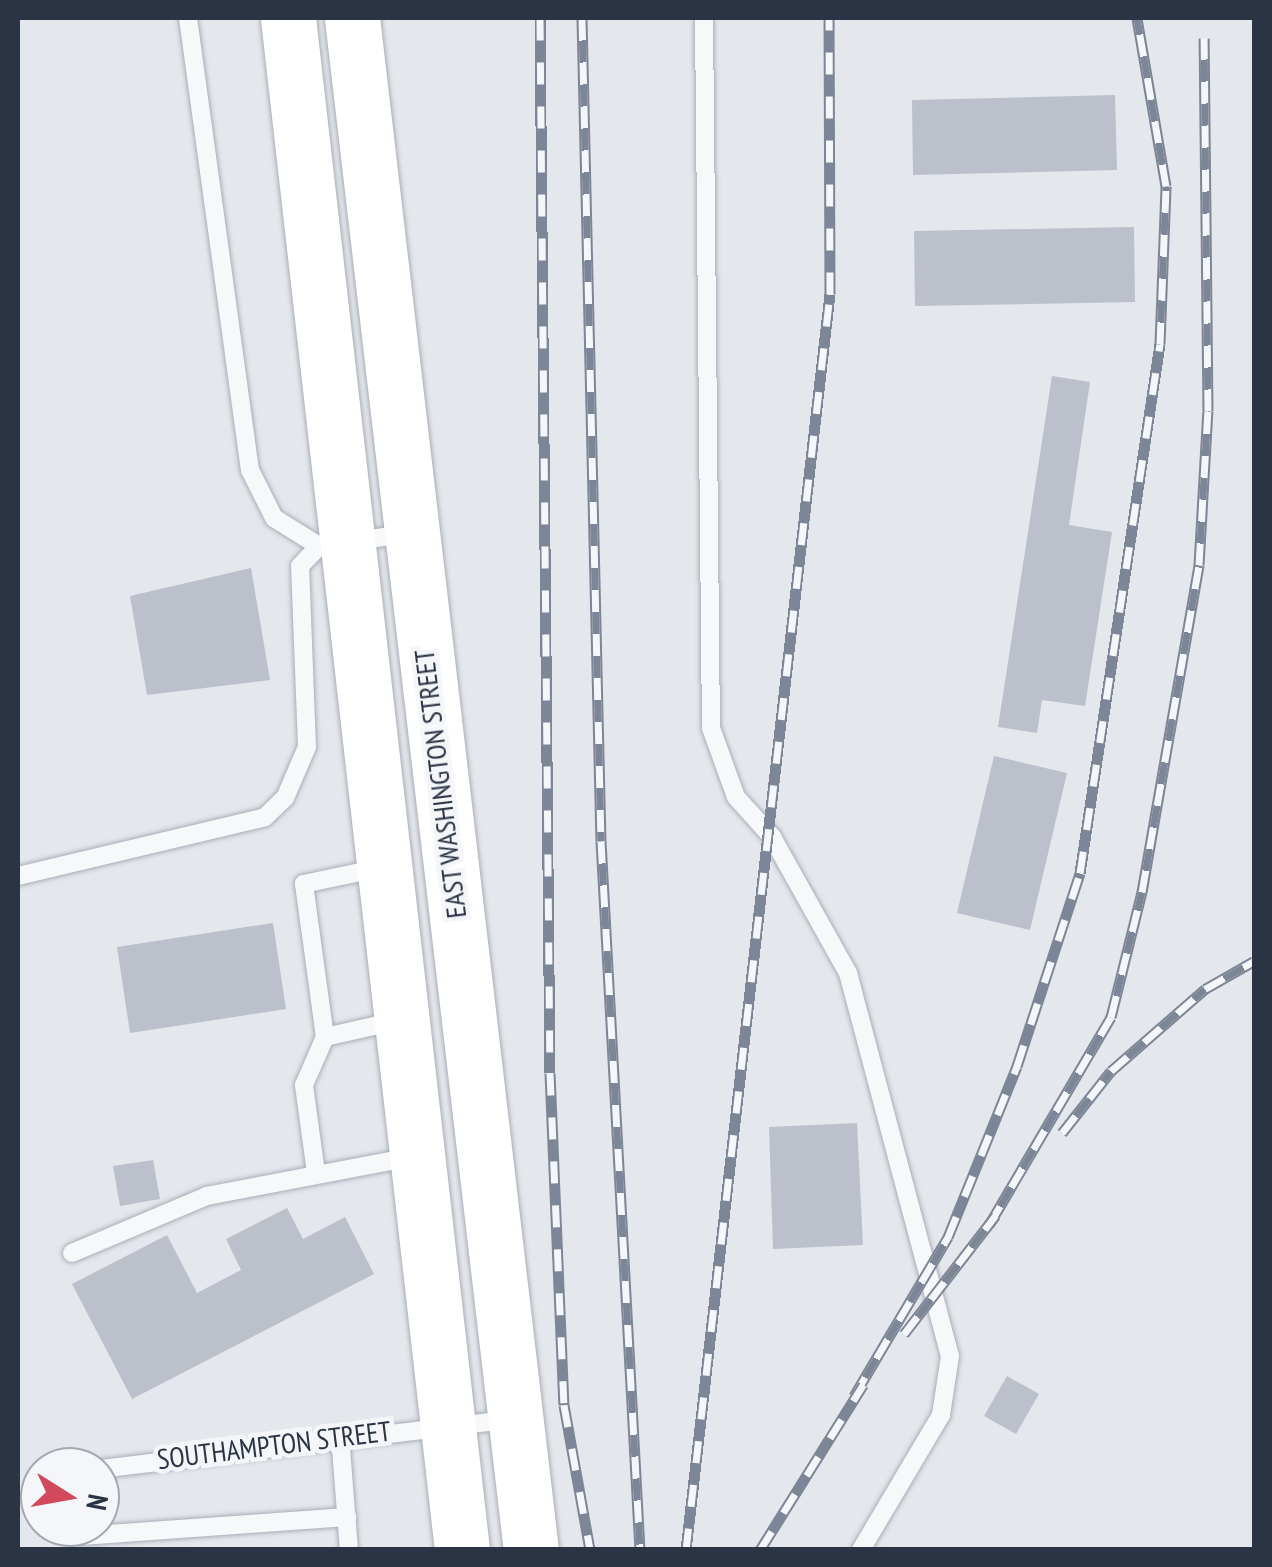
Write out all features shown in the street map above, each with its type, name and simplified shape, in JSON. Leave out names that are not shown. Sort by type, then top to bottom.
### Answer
[{"type":"highway","points":[[288,18],[333,543],[384,866],[462,1550]]},
{"type":"highway","name":"EAST WASHINGTON STREET","points":[[352,18],[531,1550]]},
{"type":"lane","points":[[188,18],[250,470],[274,518],[333,543],[411,534]]},
{"type":"lane","points":[[704,18],[712,728],[736,797],[772,837],[848,973],[950,1356],[941,1414],[861,1550]]},
{"type":"lane","points":[[18,876],[234,831],[285,798],[307,747],[296,580],[333,543]]},
{"type":"lane","points":[[316,1173],[304,1085],[325,1037],[304,884],[384,866]]},
{"type":"lane","points":[[325,1037],[402,1020]]},
{"type":"lane","points":[[72,1253],[207,1196],[417,1156]]},
{"type":"lane","name":"SOUTHAMPTON STREET","points":[[120,1465],[340,1436],[513,1419]]},
{"type":"lane","points":[[340,1436],[350,1550]]},
{"type":"lane","points":[[120,1533],[347,1517]]},
{"type":"building","points":[[1115,95],[1117,170],[913,175],[912,100]]},
{"type":"building","points":[[1134,227],[1135,302],[915,306],[914,231]]},
{"type":"building","points":[[1052,376],[1090,382],[1069,525],[1112,532],[1085,706],[1042,700],[1037,733],[998,727]]},
{"type":"building","points":[[251,568],[270,680],[147,695],[130,596]]},
{"type":"building","points":[[994,756],[1067,773],[1030,930],[957,913]]},
{"type":"building","points":[[273,923],[286,1009],[130,1033],[117,947]]},
{"type":"building","points":[[857,1123],[863,1245],[773,1249],[769,1127]]},
{"type":"building","points":[[153,1160],[160,1199],[120,1206],[113,1166]]},
{"type":"building","points":[[287,1208],[303,1239],[345,1217],[374,1274],[132,1399],[72,1284],[167,1235],[197,1293],[241,1270],[226,1239]]},
{"type":"building","points":[[1007,1376],[1039,1394],[1016,1434],[984,1416]]},
{"type":"railway","points":[[540,18],[550,1073],[564,1405],[590,1550]]},
{"type":"railway","points":[[582,18],[601,841],[640,1550]]},
{"type":"railway","points":[[686,1550],[830,294],[829,18]]},
{"type":"railway","points":[[854,1396],[948,1237],[1017,1066],[1080,873],[1160,344],[1166,186],[1137,18]]},
{"type":"railway","points":[[989,1225],[1111,1017],[1142,892],[1199,565],[1208,411],[1204,38]]},
{"type":"railway","points":[[1062,1133],[1111,1071],[1205,989],[1254,961]]},
{"type":"railway","points":[[904,1334],[996,1215]]},
{"type":"railway","points":[[760,1550],[863,1385]]}]
